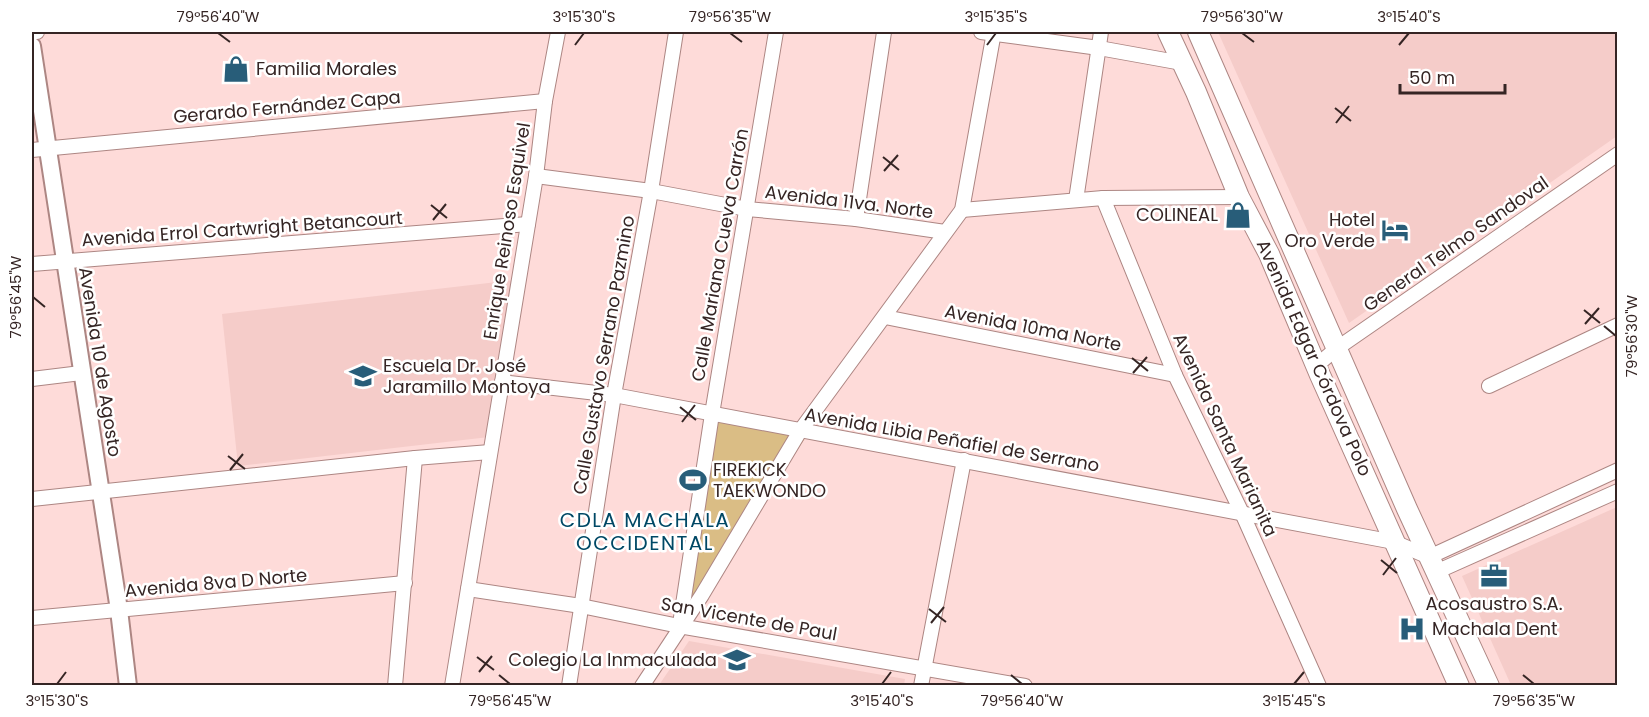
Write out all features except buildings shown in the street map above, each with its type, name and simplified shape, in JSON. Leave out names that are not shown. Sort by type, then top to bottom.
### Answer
[{"type":"main road","name":"Avenida Edgar Córdova Polo","points":[[1168,32],[1239,197],[1269,254],[1316,366],[1459,686]]},
{"type":"main road","name":"Avenida Edgar Córdova Polo","points":[[1198,32],[1216,68],[1336,349],[1432,565],[1489,686]]},
{"type":"street","points":[[32,32],[37,32]]},
{"type":"street","name":"Enrique Reinoso Esquivel","points":[[452,686],[558,32]]},
{"type":"street","name":"Calle Gustavo Serrano Pazmino","points":[[569,686],[614,395],[651,191],[676,32]]},
{"type":"street","name":"Calle Mariana Cueva Carrón","points":[[679,626],[776,32]]},
{"type":"street","points":[[856,219],[884,32]]},
{"type":"street","points":[[642,686],[679,626],[702,596],[800,431],[962,210],[990,32],[1182,63]]},
{"type":"street","points":[[1076,200],[1101,32]]},
{"type":"street","name":"Avenida 10 de Agosto","points":[[32,46],[39,149],[64,261],[119,610],[128,686]]},
{"type":"street","name":"Gerardo Fernández Capa","points":[[39,149],[545,101]]},
{"type":"street","name":"General Telmo Sandoval","points":[[1316,366],[1336,349],[1617,154]]},
{"type":"street","name":"Avenida 11va. Norte","points":[[536,176],[651,191],[747,209],[856,219],[945,232]]},
{"type":"street","points":[[962,210],[1103,198],[1239,197]]},
{"type":"street","name":"Avenida Santa Marianita","points":[[1103,198],[1175,375],[1242,513],[1319,686]]},
{"type":"street","name":"Avenida Errol Cartwright Betancourt","points":[[32,264],[528,224]]},
{"type":"street","name":"Avenida 10ma Norte","points":[[885,317],[1175,375]]},
{"type":"street","points":[[1489,386],[1617,325]]},
{"type":"street","points":[[32,379],[81,373]]},
{"type":"street","name":"Avenida Libia Peñafiel de Serrano","points":[[502,382],[614,395],[1394,542],[1432,565]]},
{"type":"street","points":[[32,499],[490,452]]},
{"type":"street","points":[[395,686],[415,458]]},
{"type":"street","points":[[921,686],[964,460]]},
{"type":"street","points":[[1432,565],[1617,470]]},
{"type":"street","points":[[1432,565],[1617,491]]},
{"type":"street","name":"Avenida 8va D Norte","points":[[32,618],[405,583]]},
{"type":"street","name":"San Vicente de Paul","points":[[468,589],[581,606],[679,626],[1025,686]]},
{"type":"shaded area","name":"Hotel Oro Verde","points":[[1218,32],[1617,32],[1617,136],[1349,323]]},
{"type":"shaded area","name":"Escuela Dr. José Jaramillo Montoya","points":[[515,280],[489,437],[238,466],[222,314]]},
{"type":"shaded area","points":[[719,413],[811,429],[685,623]]},
{"type":"shaded area","points":[[1617,507],[1617,685],[1511,685],[1462,576]]},
{"type":"shaded area","name":"Colegio La Inmaculada","points":[[689,641],[905,679],[904,685],[659,685]]},
{"type":"place","name":"Familia Morales","points":[[236,69]]},
{"type":"place","name":"COLINEAL","points":[[1238,215]]},
{"type":"place","name":"Hotel Oro Verde","points":[[1395,230]]},
{"type":"place","name":"Escuela Dr. José Jaramillo Montoya","points":[[363,376]]},
{"type":"place","name":"FIREKICK TAEKWONDO","points":[[693,480]]},
{"type":"place","name":"Acosaustro S.A.","points":[[1494,576]]},
{"type":"place","name":"Machala Dent","points":[[1412,629]]},
{"type":"place","name":"Colegio La Inmaculada","points":[[737,660]]},
{"type":"district","name":"CDLA MACHALA OCCIDENTAL","points":[[645,532]]}]
